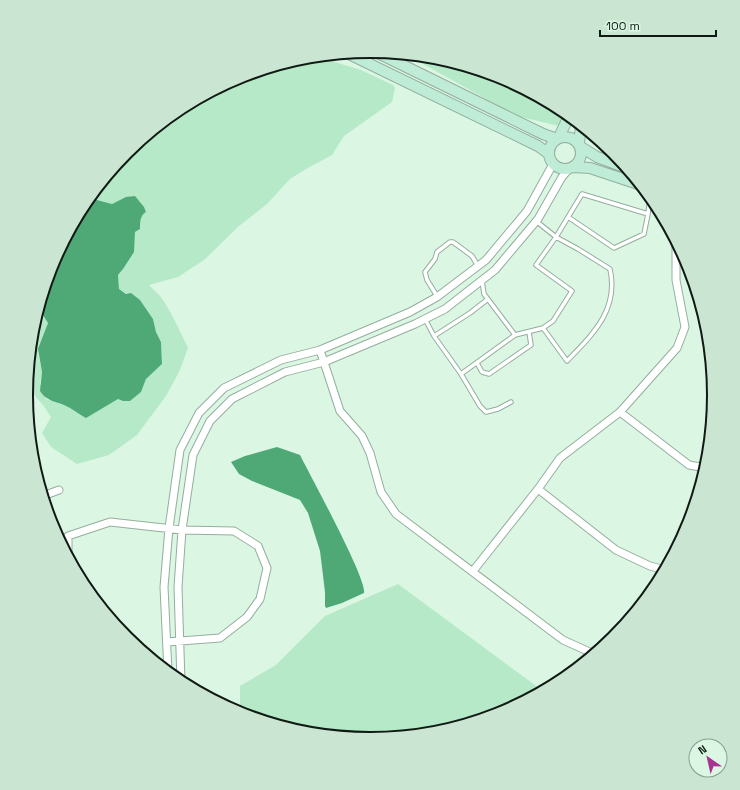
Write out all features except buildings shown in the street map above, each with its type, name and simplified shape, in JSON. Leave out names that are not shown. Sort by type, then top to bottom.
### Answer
[{"type":"street","points":[[363,58],[538,146],[561,169],[590,168],[630,181]]},
{"type":"street","points":[[390,59],[543,134],[558,138],[569,136],[597,157],[614,163]]},
{"type":"street","points":[[168,664],[164,587],[169,528],[180,450],[199,413],[224,388],[281,360],[320,350],[420,307],[437,297],[486,260],[525,214],[551,159],[549,147],[558,138],[566,122]]},
{"type":"street","points":[[181,674],[178,586],[182,530],[193,454],[210,421],[232,399],[286,372],[324,362],[445,309],[495,270],[536,221],[562,177],[581,158],[581,133]]},
{"type":"street","points":[[525,214],[536,221]]},
{"type":"street","points":[[473,571],[538,489],[560,458],[620,412],[677,348],[685,327],[676,280],[676,255]]},
{"type":"street","points":[[478,266],[482,279]]},
{"type":"street","points":[[420,307],[425,319]]},
{"type":"street","points":[[320,350],[340,411],[362,436],[370,453],[381,492],[396,514],[563,640],[588,651]]},
{"type":"street","points":[[224,388],[232,399]]},
{"type":"street","points":[[620,412],[689,464],[700,467]]},
{"type":"street","points":[[538,489],[616,550],[650,566],[659,569]]},
{"type":"street","points":[[48,494],[59,490]]},
{"type":"street","points":[[68,544],[68,536],[110,522],[182,530],[234,531],[258,546],[267,568],[260,599],[247,617],[220,638],[167,642]]},
{"type":"lane","points":[[461,374],[515,335],[543,328],[553,321],[572,291],[536,265],[556,237],[582,194],[648,214]]},
{"type":"lane","points":[[568,217],[614,248],[644,234],[649,206]]},
{"type":"lane","points":[[536,221],[556,237],[610,269],[613,281],[612,298],[606,313],[593,334],[567,361],[543,328]]},
{"type":"lane","points":[[437,297],[427,280],[425,272],[435,259],[438,252],[450,242],[453,242],[472,256],[478,266]]},
{"type":"lane","points":[[482,279],[484,294],[515,335]]},
{"type":"lane","points":[[434,336],[470,313],[488,299]]},
{"type":"lane","points":[[425,319],[434,336],[461,374],[480,406],[486,412],[498,409],[511,402]]},
{"type":"lane","points":[[477,363],[482,372],[489,374],[531,345],[529,332]]},
{"type":"shaded area","points":[[330,61],[361,70],[393,85],[395,88],[392,102],[344,136],[332,155],[290,179],[267,204],[239,226],[204,260],[178,277],[149,285],[160,296],[168,308],[188,348],[179,372],[166,396],[137,435],[109,455],[77,464],[51,447],[42,433],[51,417],[33,394],[36,351],[42,314],[48,323],[38,353],[42,372],[40,383],[46,399],[69,407],[75,412],[86,417],[118,399],[130,401],[141,392],[146,379],[162,364],[161,342],[156,332],[153,319],[140,300],[119,289],[118,275],[122,271],[127,261],[133,244],[135,232],[140,229],[141,217],[146,212],[143,205],[136,198],[123,199],[112,204],[96,200],[103,190],[132,157],[165,128],[202,103],[241,84],[262,76],[304,64]]},
{"type":"shaded area","points":[[419,62],[457,69],[499,84],[538,103],[563,119],[559,126],[517,116]]},
{"type":"shaded area","points":[[135,196],[146,212],[141,217],[140,229],[135,232],[134,252],[118,275],[119,289],[126,294],[131,293],[140,300],[153,319],[156,332],[161,342],[162,364],[146,379],[141,392],[130,401],[118,399],[86,418],[66,406],[46,398],[40,391],[42,372],[38,349],[48,323],[42,314],[59,266],[78,226],[90,208],[96,200],[112,204],[126,197]]},
{"type":"shaded area","points":[[277,447],[300,455],[348,549],[363,584],[364,593],[342,603],[326,608],[320,551],[308,513],[300,500],[252,481],[239,474],[231,462],[245,456]]},
{"type":"shaded area","points":[[398,584],[538,687],[499,706],[457,721],[436,726],[392,731],[348,731],[304,726],[283,721],[240,706],[240,686],[276,665],[325,616]]}]
